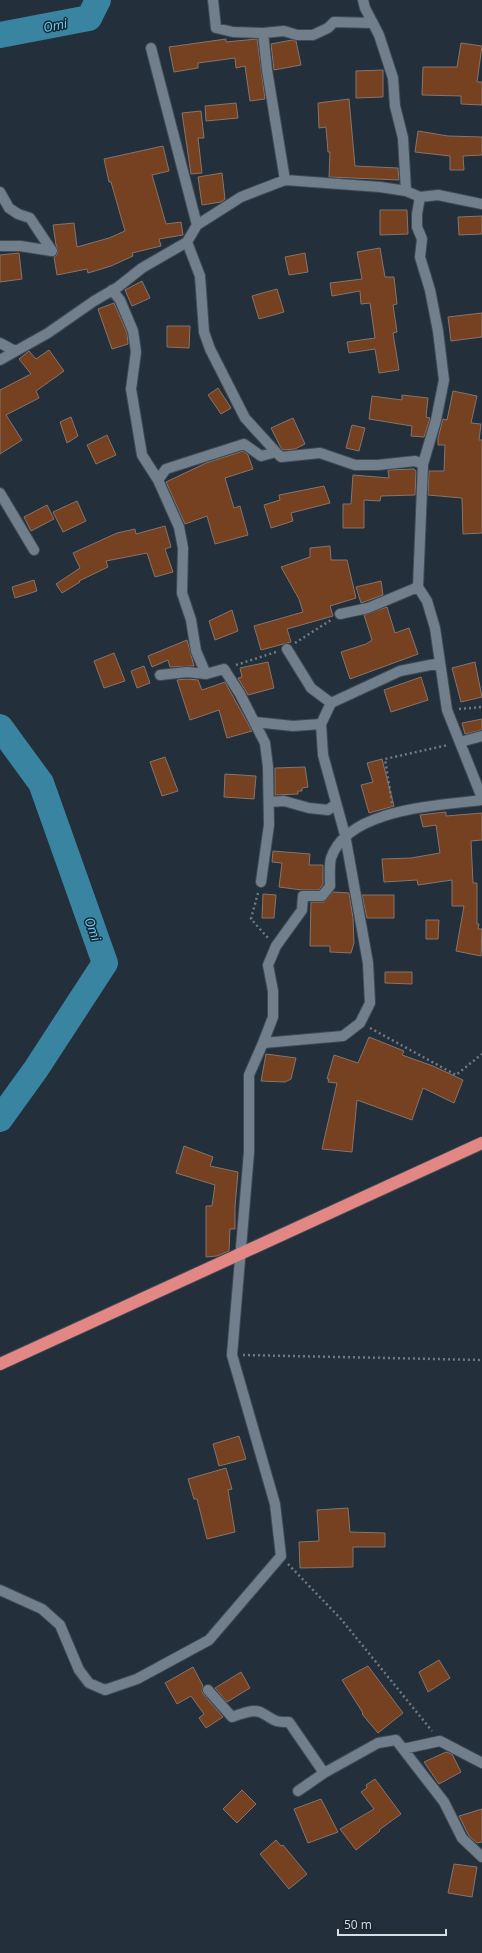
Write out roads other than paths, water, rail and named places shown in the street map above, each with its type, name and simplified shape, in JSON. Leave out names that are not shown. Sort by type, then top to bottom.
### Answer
[{"type":"highway","points":[[0,1364],[482,1143]]},
{"type":"street","points":[[213,0],[216,28],[233,32],[263,33],[284,31],[297,35],[313,35],[328,28],[334,22],[373,23]]},
{"type":"street","points":[[364,0],[365,8],[379,36],[393,78],[395,106],[403,138],[406,191]]},
{"type":"street","points":[[263,33],[285,180]]},
{"type":"street","points":[[151,48],[197,225]]},
{"type":"street","points":[[0,360],[48,333],[142,268],[187,242],[197,225],[241,197],[285,180],[380,187],[406,191],[420,197],[438,195],[482,204]]},
{"type":"street","points":[[0,192],[9,208],[18,214],[30,218],[52,251],[20,246],[0,246]]},
{"type":"street","points":[[0,1590],[42,1609],[60,1625],[79,1670],[89,1683],[105,1690],[137,1679],[209,1640],[281,1556],[275,1504],[232,1355],[249,1152],[249,1075],[273,1017],[273,991],[268,965],[276,946],[302,910],[303,896],[322,896],[330,886],[331,859],[345,836],[394,812],[482,799],[446,710],[435,628],[427,601],[418,587],[423,464],[436,420],[444,380],[438,330],[430,290],[420,257],[422,239],[417,227],[417,214],[420,197]]},
{"type":"street","points":[[187,242],[200,276],[204,332],[210,349],[245,418],[281,457],[320,453],[355,466],[415,461],[423,464]]},
{"type":"street","points":[[112,290],[120,300],[133,331],[136,352],[131,389],[142,455],[158,480],[178,527],[183,548],[182,593],[191,620],[196,651],[206,674]]},
{"type":"street","points":[[0,343],[15,351]]},
{"type":"street","points":[[158,480],[166,469],[244,444],[261,456],[276,452]]},
{"type":"street","points":[[0,493],[34,550]]},
{"type":"street","points":[[340,614],[368,608],[418,587]]},
{"type":"street","points":[[287,649],[311,688],[331,703]]},
{"type":"street","points":[[263,1042],[343,1036],[360,1022],[370,1003],[368,963],[345,836],[323,755],[321,724],[331,703],[400,671],[440,664]]},
{"type":"street","points":[[160,675],[187,672],[206,674],[224,669],[255,722],[265,743],[268,767],[269,825],[261,882]]},
{"type":"street","points":[[255,722],[293,726],[321,724]]},
{"type":"street","points":[[460,742],[482,736]]},
{"type":"street","points":[[269,802],[284,802],[309,808],[328,810],[336,804]]},
{"type":"street","points":[[208,1690],[232,1717],[244,1712],[259,1712],[275,1722],[289,1722],[324,1773]]},
{"type":"street","points":[[298,1791],[324,1773],[378,1743],[396,1740],[444,1802],[462,1838],[482,1857]]},
{"type":"street","points":[[403,1749],[440,1741],[482,1763]]},
{"type":"waterway","name":"Omi","points":[[0,35],[89,18],[98,0]]},
{"type":"waterway","name":"Omi","points":[[0,727],[41,783],[105,963],[36,1069],[0,1119]]}]
